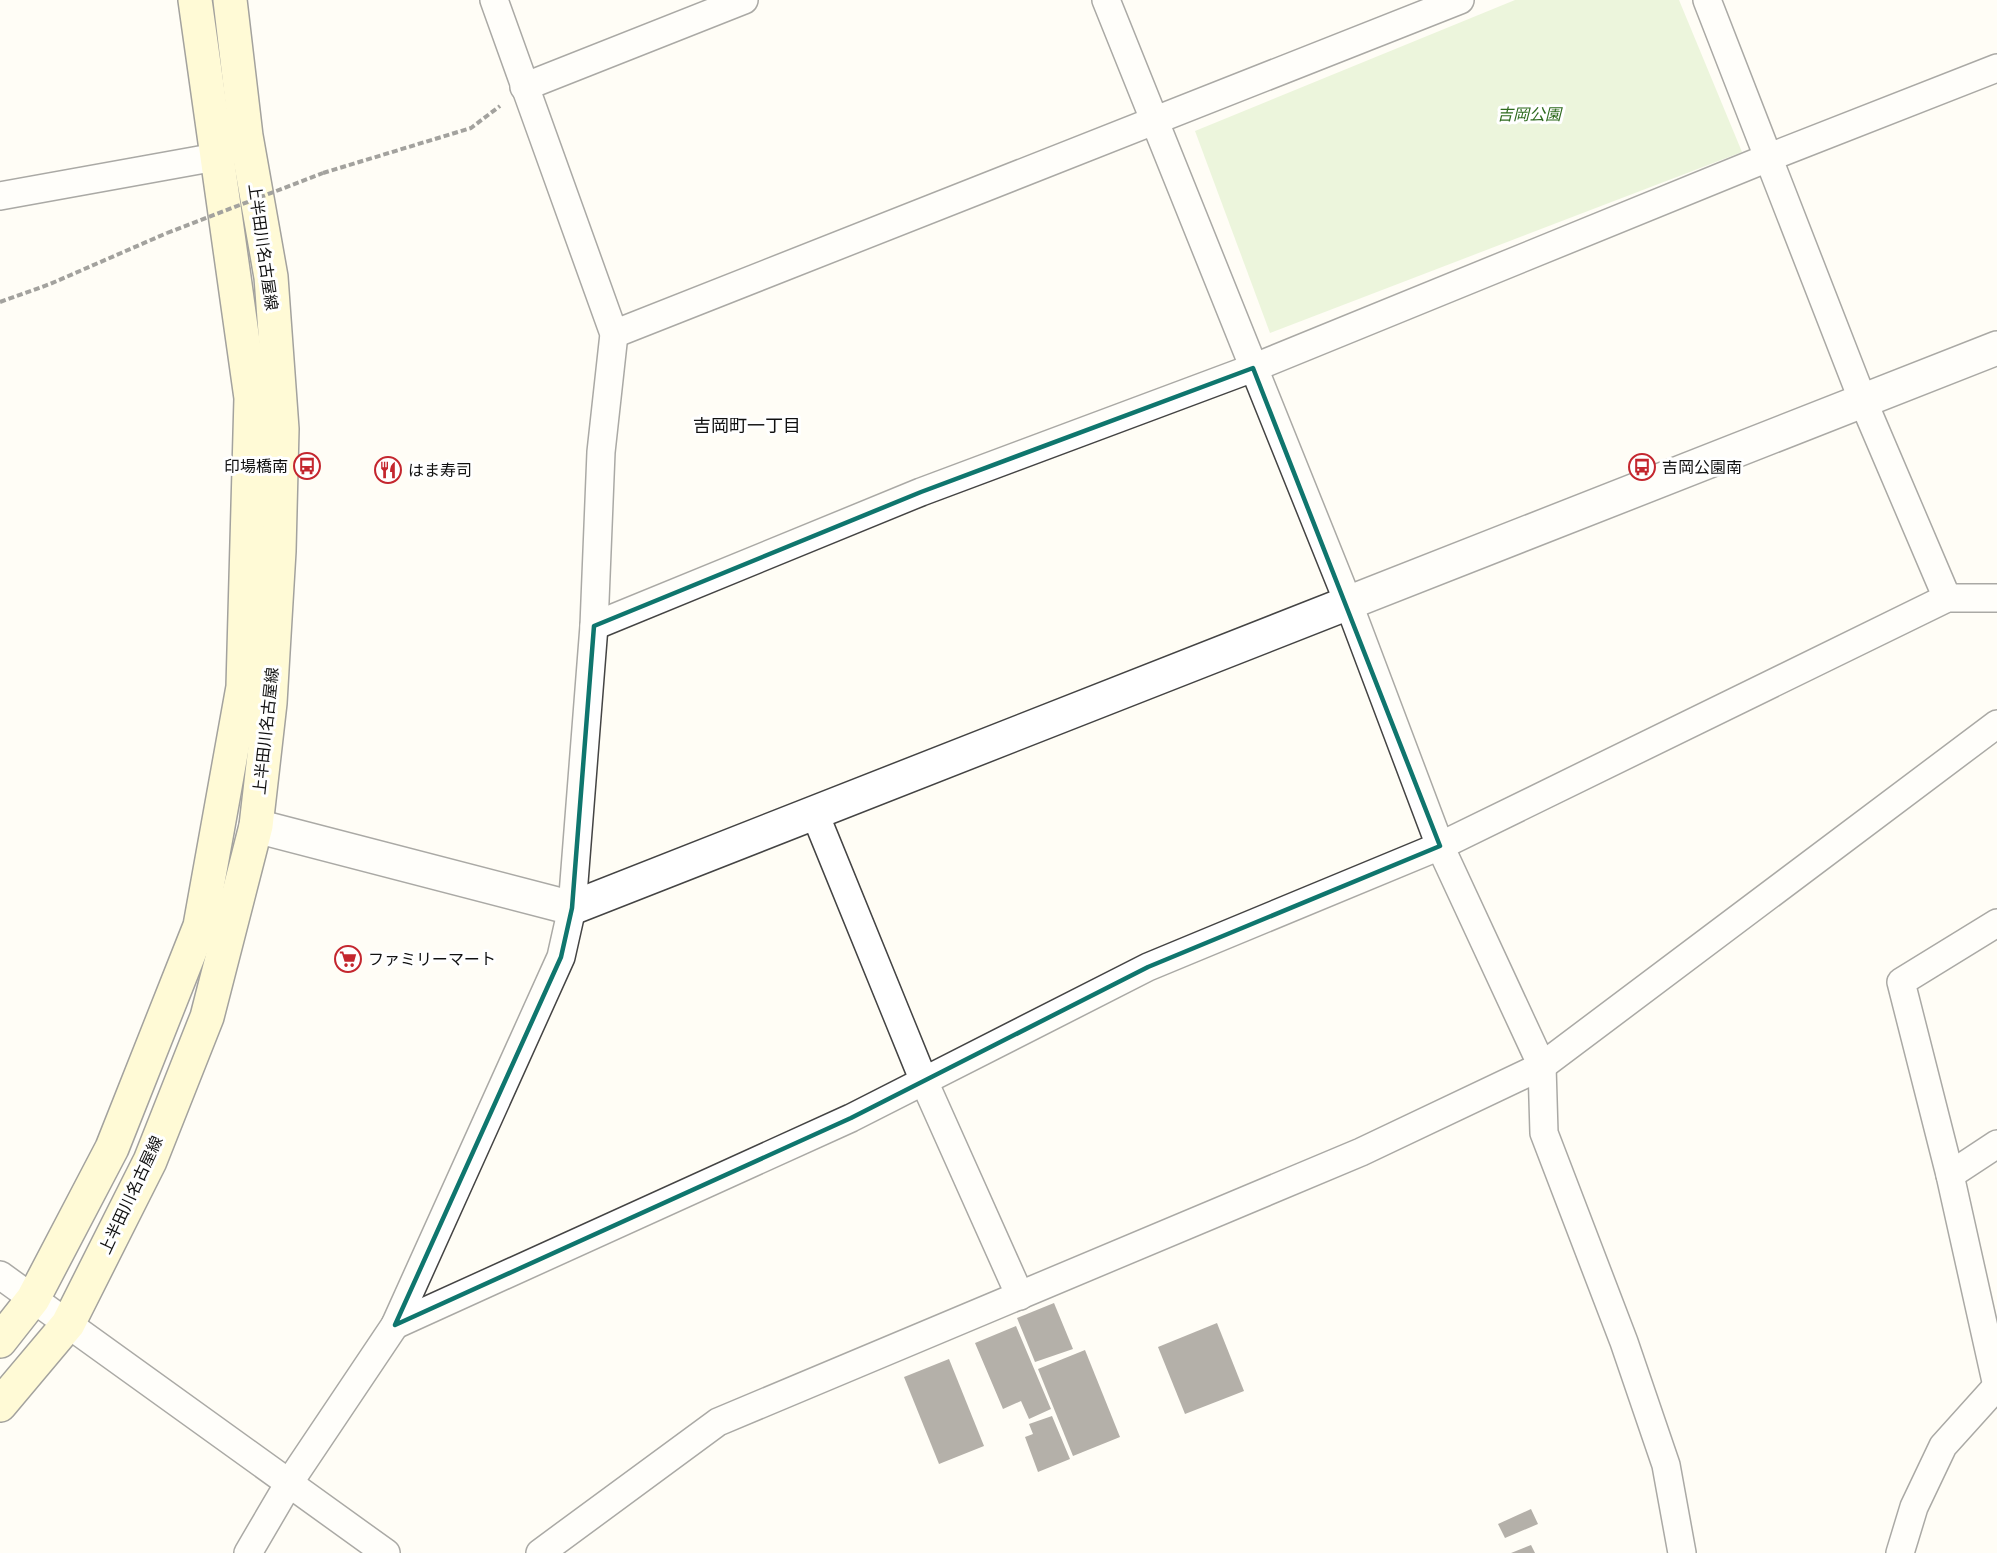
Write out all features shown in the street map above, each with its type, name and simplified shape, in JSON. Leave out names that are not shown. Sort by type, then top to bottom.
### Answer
[{"type":"main road","name":"上半田川名古屋線","points":[[0,1341],[33,1299],[112,1148],[200,926],[243,687],[251,398],[195,0]]},
{"type":"main road","name":"上半田川名古屋線","points":[[0,1405],[68,1324],[150,1161],[207,1017],[256,826],[270,703],[279,552],[282,429],[271,277],[246,136],[230,0]]},
{"type":"street","points":[[248,1553],[289,1483],[395,1325],[561,957],[572,908],[594,626],[601,452],[614,334],[494,0]]},
{"type":"street","points":[[524,87],[744,0]]},
{"type":"street","points":[[1106,0],[1348,602],[1440,846],[1542,1066],[1544,1133],[1624,1342],[1666,1465],[1682,1553]]},
{"type":"street","points":[[614,334],[1460,0]]},
{"type":"street","points":[[1707,0],[1863,401],[1947,598]]},
{"type":"street","points":[[594,626],[921,492],[1252,368],[1770,157],[1997,68]]},
{"type":"street","points":[[0,196],[216,157]]},
{"type":"street","points":[[256,826],[572,908],[1997,348]]},
{"type":"street","points":[[395,1325],[851,1118],[923,1079],[1148,967],[1440,846],[1947,598],[1997,598]]},
{"type":"street","points":[[540,1553],[718,1422],[1361,1152],[1542,1066],[1997,724]]},
{"type":"street","points":[[815,814],[923,1079],[1020,1296]]},
{"type":"street","points":[[1899,1553],[1914,1507],[1943,1446],[1997,1386],[1950,1175],[1901,982],[1997,923]]},
{"type":"street","points":[[1950,1175],[1997,1144]]},
{"type":"street","points":[[0,1275],[387,1553]]},
{"type":"path","points":[[0,302],[50,284],[167,233],[323,173],[471,128]]},
{"type":"highlighted area","points":[[1253,368],[1440,846],[1148,967],[851,1118],[395,1325],[561,957],[572,908],[594,626],[921,492]]},
{"type":"green space","name":"吉岡公園","points":[[1515,0],[1679,0],[1742,152],[1270,333],[1195,131]]},
{"type":"building","points":[[1054,1303],[1073,1349],[1035,1362],[1017,1318]]},
{"type":"building","points":[[1217,1323],[1244,1391],[1185,1414],[1158,1347]]},
{"type":"building","points":[[1016,1326],[1051,1409],[1029,1419],[1021,1401],[1003,1409],[975,1343]]},
{"type":"building","points":[[1085,1350],[1120,1437],[1073,1456],[1038,1369]]},
{"type":"building","points":[[949,1359],[984,1446],[939,1464],[904,1377]]},
{"type":"building","points":[[1052,1416],[1070,1459],[1038,1472],[1025,1437],[1033,1434],[1029,1424]]},
{"type":"building","points":[[1531,1509],[1538,1524],[1505,1538],[1498,1524]]},
{"type":"building","points":[[1531,1545],[1535,1553],[1511,1553]]},
{"type":"place","name":"印場橋南","points":[[307,466]]},
{"type":"place","name":"吉岡公園南","points":[[1642,467]]},
{"type":"place","name":"はま寿司","points":[[388,470]]},
{"type":"place","name":"ファミリーマート","points":[[348,959]]},
{"type":"district","name":"吉岡町一丁目","points":[[747,426]]}]
